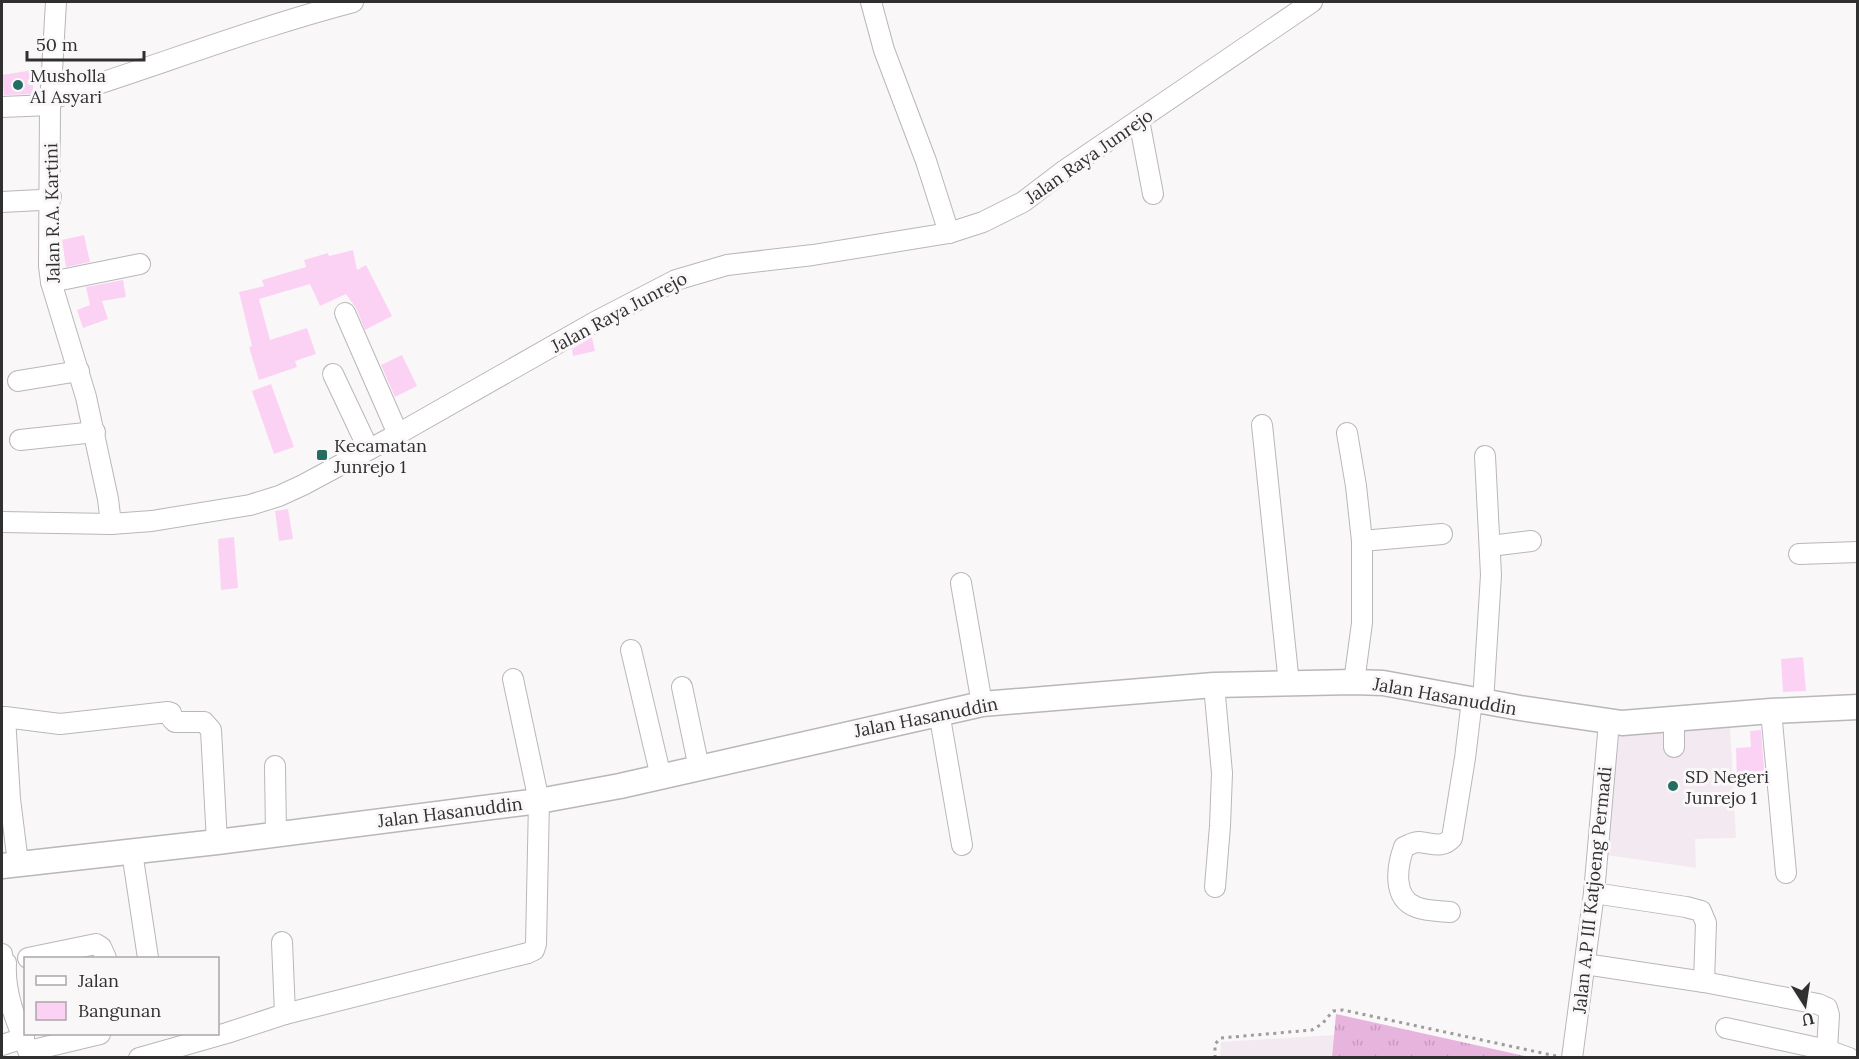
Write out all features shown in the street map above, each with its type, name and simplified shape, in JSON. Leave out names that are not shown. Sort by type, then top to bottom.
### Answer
[{"type":"main road","name":"Jalan Hasanuddin","points":[[10,864],[218,842],[539,801],[661,777],[982,704],[1214,685],[1354,681],[1383,683],[1477,701],[1622,723],[1771,711],[1857,707]]},
{"type":"street","name":"Jalan R.A. Kartini","points":[[56,2],[50,102],[49,266],[51,282],[79,371],[94,432],[111,525]]},
{"type":"street","points":[[2,107],[50,102],[251,33],[353,2]]},
{"type":"street","points":[[871,2],[884,50],[917,134],[949,233]]},
{"type":"street","name":"Jalan Raya Junrejo","points":[[2,522],[111,525],[152,521],[250,505],[279,496],[303,485],[595,322],[676,280],[703,270],[726,265],[813,255],[949,233],[977,224],[1011,209],[1312,2]]},
{"type":"street","points":[[1139,120],[1153,194]]},
{"type":"street","points":[[2,202],[40,200],[51,197]]},
{"type":"street","points":[[51,282],[140,264]]},
{"type":"street","points":[[345,312],[398,434]]},
{"type":"street","points":[[18,381],[79,371]]},
{"type":"street","points":[[333,374],[368,448]]},
{"type":"street","points":[[1262,425],[1289,684]]},
{"type":"street","points":[[20,440],[94,432]]},
{"type":"street","points":[[1347,433],[1358,496],[1362,541],[1362,623],[1354,681]]},
{"type":"street","points":[[1449,912],[1416,907],[1405,900],[1400,894],[1400,858],[1404,847],[1416,842],[1441,845],[1452,838],[1477,701],[1491,575],[1485,456]]},
{"type":"street","points":[[1362,541],[1442,534]]},
{"type":"street","points":[[1490,546],[1531,541]]},
{"type":"street","points":[[1799,554],[1857,552]]},
{"type":"street","points":[[961,583],[982,704]]},
{"type":"street","points":[[631,650],[661,777]]},
{"type":"street","points":[[219,1034],[285,1014],[531,952],[536,944],[539,801],[513,679]]},
{"type":"street","points":[[1214,685],[1221,773],[1215,887]]},
{"type":"street","points":[[682,687],[699,768]]},
{"type":"street","points":[[1771,711],[1786,873]]},
{"type":"street","points":[[10,864],[10,800],[5,717],[60,724],[168,712],[171,713],[175,722],[204,722],[211,730],[218,842]]},
{"type":"street","points":[[939,712],[962,845]]},
{"type":"street","points":[[1674,719],[1674,747]]},
{"type":"street","name":"Jalan A.P III Katjoeng Permadi","points":[[1572,1058],[1594,893],[1609,722]]},
{"type":"street","points":[[275,766],[276,834]]},
{"type":"street","points":[[132,852],[148,957]]},
{"type":"street","points":[[1594,893],[1701,911],[1706,923],[1704,982]]},
{"type":"street","points":[[282,942],[285,1014]]},
{"type":"street","points":[[28,1049],[9,997],[5,979],[11,959],[96,944],[101,946],[106,957]]},
{"type":"street","points":[[1584,964],[1704,982],[1818,1004],[1827,1008],[1829,1015],[1827,1050]]},
{"type":"street","points":[[1726,1028],[1827,1050],[1849,1058]]},
{"type":"street","points":[[2,1045],[28,1049],[95,1035]]},
{"type":"street","points":[[139,1058],[161,1042],[212,1035]]},
{"type":"path","points":[[1215,1058],[1215,1044],[1221,1038],[1302,1032],[1322,1024],[1333,1011],[1342,1010],[1563,1058]]},
{"type":"shaded area","name":"SD Negeri Junrejo 1","points":[[1730,724],[1736,838],[1695,839],[1696,868],[1606,855],[1617,733]]},
{"type":"shaded area","points":[[1334,1035],[1332,1057],[1220,1057],[1221,1042]]},
{"type":"green space","points":[[1336,1014],[1529,1057],[1332,1057]]},
{"type":"building","name":"Musholla Al Asyari","points":[[33,70],[33,94],[4,95],[2,75]]},
{"type":"building","points":[[84,235],[90,262],[66,267],[62,240]]},
{"type":"building","points":[[353,250],[357,270],[366,265],[392,316],[365,330],[356,308],[346,294],[320,306],[310,284],[259,299],[270,340],[307,328],[316,354],[295,361],[297,367],[259,380],[249,347],[252,346],[239,292],[264,286],[262,280],[306,267],[304,260],[328,253],[329,256]]},
{"type":"building","points":[[123,280],[126,297],[102,301],[108,319],[83,328],[77,310],[90,305],[86,287]]},
{"type":"building","points":[[592,337],[595,351],[573,356],[572,349]]},
{"type":"building","points":[[402,355],[417,386],[395,397],[381,365]]},
{"type":"building","points":[[271,384],[294,447],[274,454],[252,391]]},
{"type":"building","points":[[288,509],[293,539],[279,541],[275,511]]},
{"type":"building","points":[[234,537],[238,588],[221,590],[218,539]]},
{"type":"building","points":[[1803,657],[1806,691],[1783,692],[1781,659]]},
{"type":"building","points":[[1761,730],[1765,781],[1737,783],[1736,748],[1751,747],[1750,731]]},
{"type":"place","name":"Musholla Al Asyari","points":[[18,85]]},
{"type":"place","name":"Kecamatan Junrejo 1","points":[[322,455]]},
{"type":"place","name":"SD Negeri Junrejo 1","points":[[1673,786]]}]
